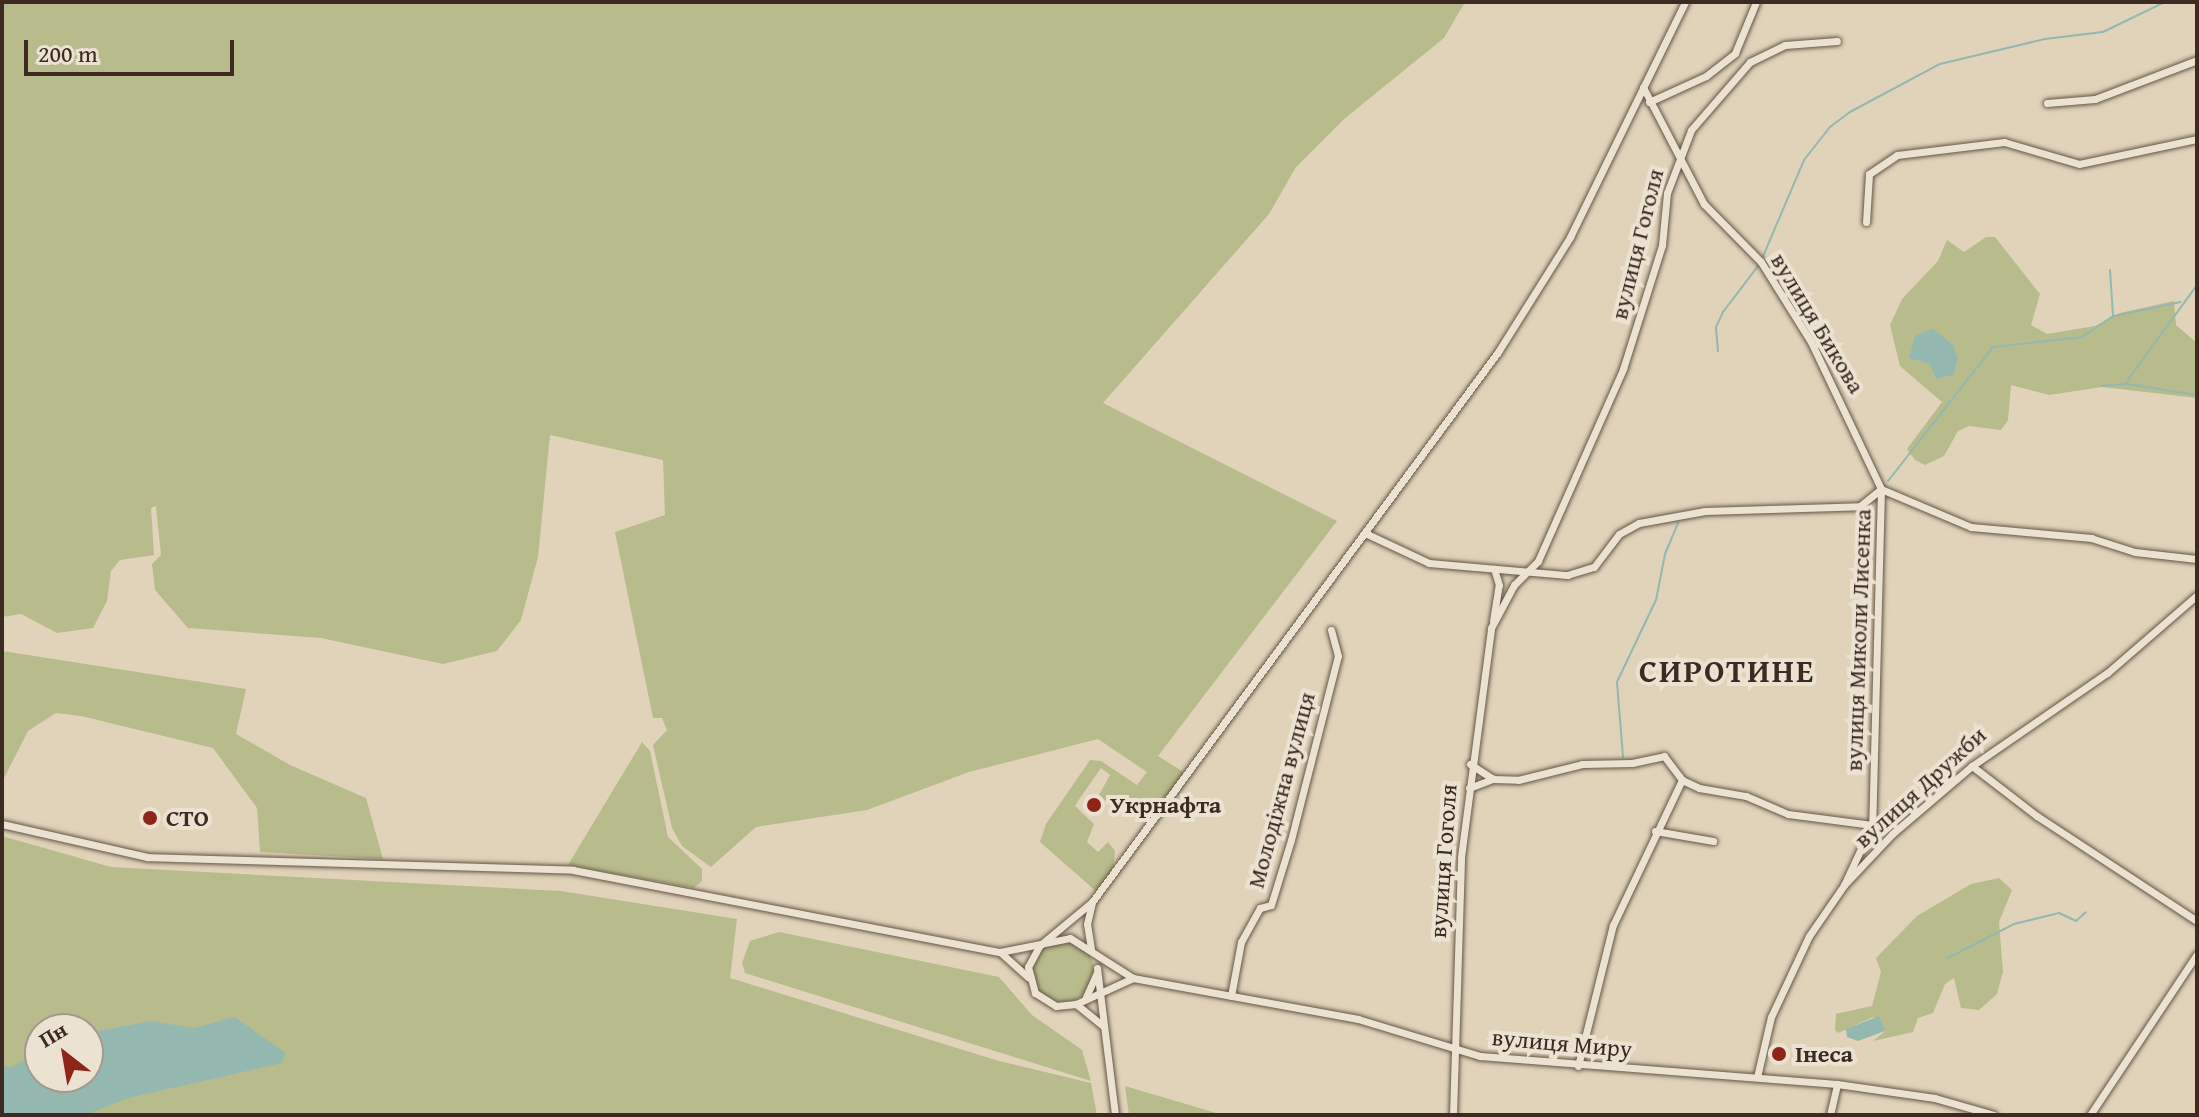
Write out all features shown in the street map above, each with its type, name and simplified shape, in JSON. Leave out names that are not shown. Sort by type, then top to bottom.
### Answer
[{"type":"street","points":[[1028,977],[1031,957],[1092,902],[1537,295],[1685,2]]},
{"type":"street","points":[[1649,102],[1706,76],[1735,53],[1756,2]]},
{"type":"street","name":"вулиця Гоголя","points":[[1453,1115],[1456,949],[1470,764],[1491,628],[1523,572],[1538,561],[1623,369],[1662,245],[1667,193],[1691,130],[1750,62],[1785,45],[1837,41]]},
{"type":"street","points":[[2047,103],[2095,99],[2197,60]]},
{"type":"street","name":"вулиця Бикова","points":[[1643,87],[1704,204],[1761,262],[1811,342],[1881,489]]},
{"type":"street","points":[[1866,222],[1869,174],[1897,155],[2004,142],[2079,164],[2197,139]]},
{"type":"street","points":[[1881,489],[1971,527],[2095,538],[2135,552],[2197,559]]},
{"type":"street","name":"вулиця Миколи Лисенка","points":[[1523,572],[1567,575],[1594,567],[1619,534],[1639,523],[1694,513],[1860,506],[1881,489]]},
{"type":"street","name":"вулиця Миколи Лисенка","points":[[1844,885],[1872,825],[1881,489]]},
{"type":"street","points":[[1365,533],[1429,563],[1523,572]]},
{"type":"street","points":[[1491,628],[1499,585],[1494,569]]},
{"type":"street","name":"вулиця Дружби","points":[[1757,1077],[1771,1017],[1809,936],[1844,885],[1892,834],[1972,766],[2107,673],[2197,595]]},
{"type":"street","name":"Молодіжна вулиця","points":[[1231,996],[1241,942],[1260,908],[1271,905],[1291,840],[1338,656],[1331,630]]},
{"type":"street","points":[[1469,788],[1493,779],[1518,780],[1582,764],[1632,763],[1664,756],[1682,780],[1746,796],[1788,814],[1872,825]]},
{"type":"street","points":[[1470,764],[1493,779]]},
{"type":"street","points":[[1972,766],[2037,816],[2197,921]]},
{"type":"street","points":[[1578,1066],[1613,925],[1655,831],[1682,780]]},
{"type":"street","points":[[2,824],[147,857],[573,870],[1000,952],[1070,938],[1133,978]]},
{"type":"street","points":[[1655,831],[1713,841]]},
{"type":"street","points":[[1092,902],[1087,924],[1103,991],[1103,1026],[1115,1115]]},
{"type":"street","points":[[1000,952],[1028,977],[1035,993],[1048,1003],[1076,1004],[1103,1026]]},
{"type":"street","points":[[2090,1115],[2197,954]]},
{"type":"street","points":[[1076,1004],[1094,986],[1097,968]]},
{"type":"street","points":[[1084,998],[1133,978]]},
{"type":"street","name":"вулиця Миру","points":[[1133,978],[1388,1026],[1500,1060],[1837,1084],[1935,1098],[1994,1115]]},
{"type":"street","points":[[1830,1115],[1837,1084]]},
{"type":"green space","points":[[2,2],[1465,2],[1444,38],[1344,119],[1296,167],[1269,214],[1103,403],[1337,521],[1158,756],[1185,773],[1158,807],[1139,817],[1108,803],[1099,795],[1110,775],[1101,768],[1078,801],[1075,806],[1094,824],[1087,842],[1098,852],[1108,842],[1115,851],[1113,869],[1097,892],[1040,842],[1046,824],[1090,760],[1101,761],[1137,785],[1147,772],[1098,739],[969,772],[867,810],[756,827],[711,867],[682,846],[672,828],[653,745],[667,730],[662,718],[653,718],[615,532],[665,515],[663,460],[550,435],[538,557],[521,620],[497,651],[443,664],[321,638],[188,628],[155,590],[152,564],[161,555],[156,506],[151,508],[154,555],[120,560],[111,571],[107,601],[93,628],[57,633],[21,614],[2,617]]},
{"type":"green space","points":[[1986,237],[1995,237],[2040,294],[2031,325],[2047,334],[2095,326],[2120,313],[2174,301],[2176,325],[2197,343],[2197,398],[2102,387],[2049,395],[2011,385],[2008,420],[2001,430],[1969,426],[1958,431],[1944,456],[1925,465],[1915,460],[1907,449],[1942,402],[1900,366],[1890,325],[1902,299],[1938,261],[1947,240],[1964,252]]},
{"type":"green space","points":[[2,651],[246,689],[236,734],[290,765],[366,798],[383,859],[260,852],[257,808],[213,748],[81,716],[56,713],[28,731],[2,782]]},
{"type":"green space","points":[[642,742],[650,751],[668,837],[702,869],[702,881],[694,888],[568,865]]},
{"type":"green space","points":[[2,836],[111,867],[561,891],[737,919],[730,978],[999,1061],[1091,1083],[1097,1115],[2,1115]]},
{"type":"green space","points":[[1999,878],[2012,890],[1999,922],[2003,972],[1997,994],[1979,1010],[1961,1008],[1954,978],[1945,984],[1933,1013],[1918,1018],[1913,1032],[1873,1041],[1885,1031],[1873,1017],[1838,1033],[1835,1030],[1836,1014],[1872,1006],[1881,972],[1876,958],[1917,916],[1971,884]]},
{"type":"green space","points":[[779,932],[999,977],[1032,1015],[1082,1050],[1091,1081],[745,973],[742,963],[750,941]]},
{"type":"green space","points":[[1063,940],[1085,949],[1094,971],[1085,993],[1063,1002],[1041,993],[1032,971],[1041,949]]},
{"type":"green space","points":[[1125,1086],[1223,1115],[1129,1115]]},
{"type":"water","points":[[1933,329],[1953,345],[1958,358],[1953,375],[1936,379],[1930,364],[1909,358],[1915,336]]},
{"type":"water","points":[[1879,1016],[1885,1031],[1858,1041],[1847,1037],[1846,1029]]},
{"type":"water","points":[[235,1017],[285,1053],[282,1063],[128,1098],[85,1115],[2,1115],[2,1066],[11,1067],[24,1061],[24,1093],[104,1093],[104,1030],[151,1021],[194,1028]]},
{"type":"waterway","points":[[1761,261],[1804,160],[1830,127],[1850,112],[1940,64],[2045,39],[2103,32],[2165,2]]},
{"type":"waterway","points":[[1718,351],[1716,327],[1723,312],[1758,266]]},
{"type":"waterway","points":[[1888,481],[1993,347],[2082,337],[2113,316],[2110,270]]},
{"type":"waterway","points":[[2125,384],[2197,285]]},
{"type":"waterway","points":[[2114,316],[2181,302]]},
{"type":"waterway","points":[[2102,386],[2127,384],[2197,395]]},
{"type":"waterway","points":[[1623,757],[1617,682],[1656,600],[1665,554],[1678,523]]},
{"type":"waterway","points":[[1948,958],[2014,924],[2059,913],[2076,921],[2086,912]]},
{"type":"place","name":"Укрнафта","points":[[1094,805]]},
{"type":"place","name":"СТО","points":[[150,818]]},
{"type":"place","name":"Інеса","points":[[1779,1054]]},
{"type":"district","name":"СИРОТИНЕ","points":[[1727,671]]}]
